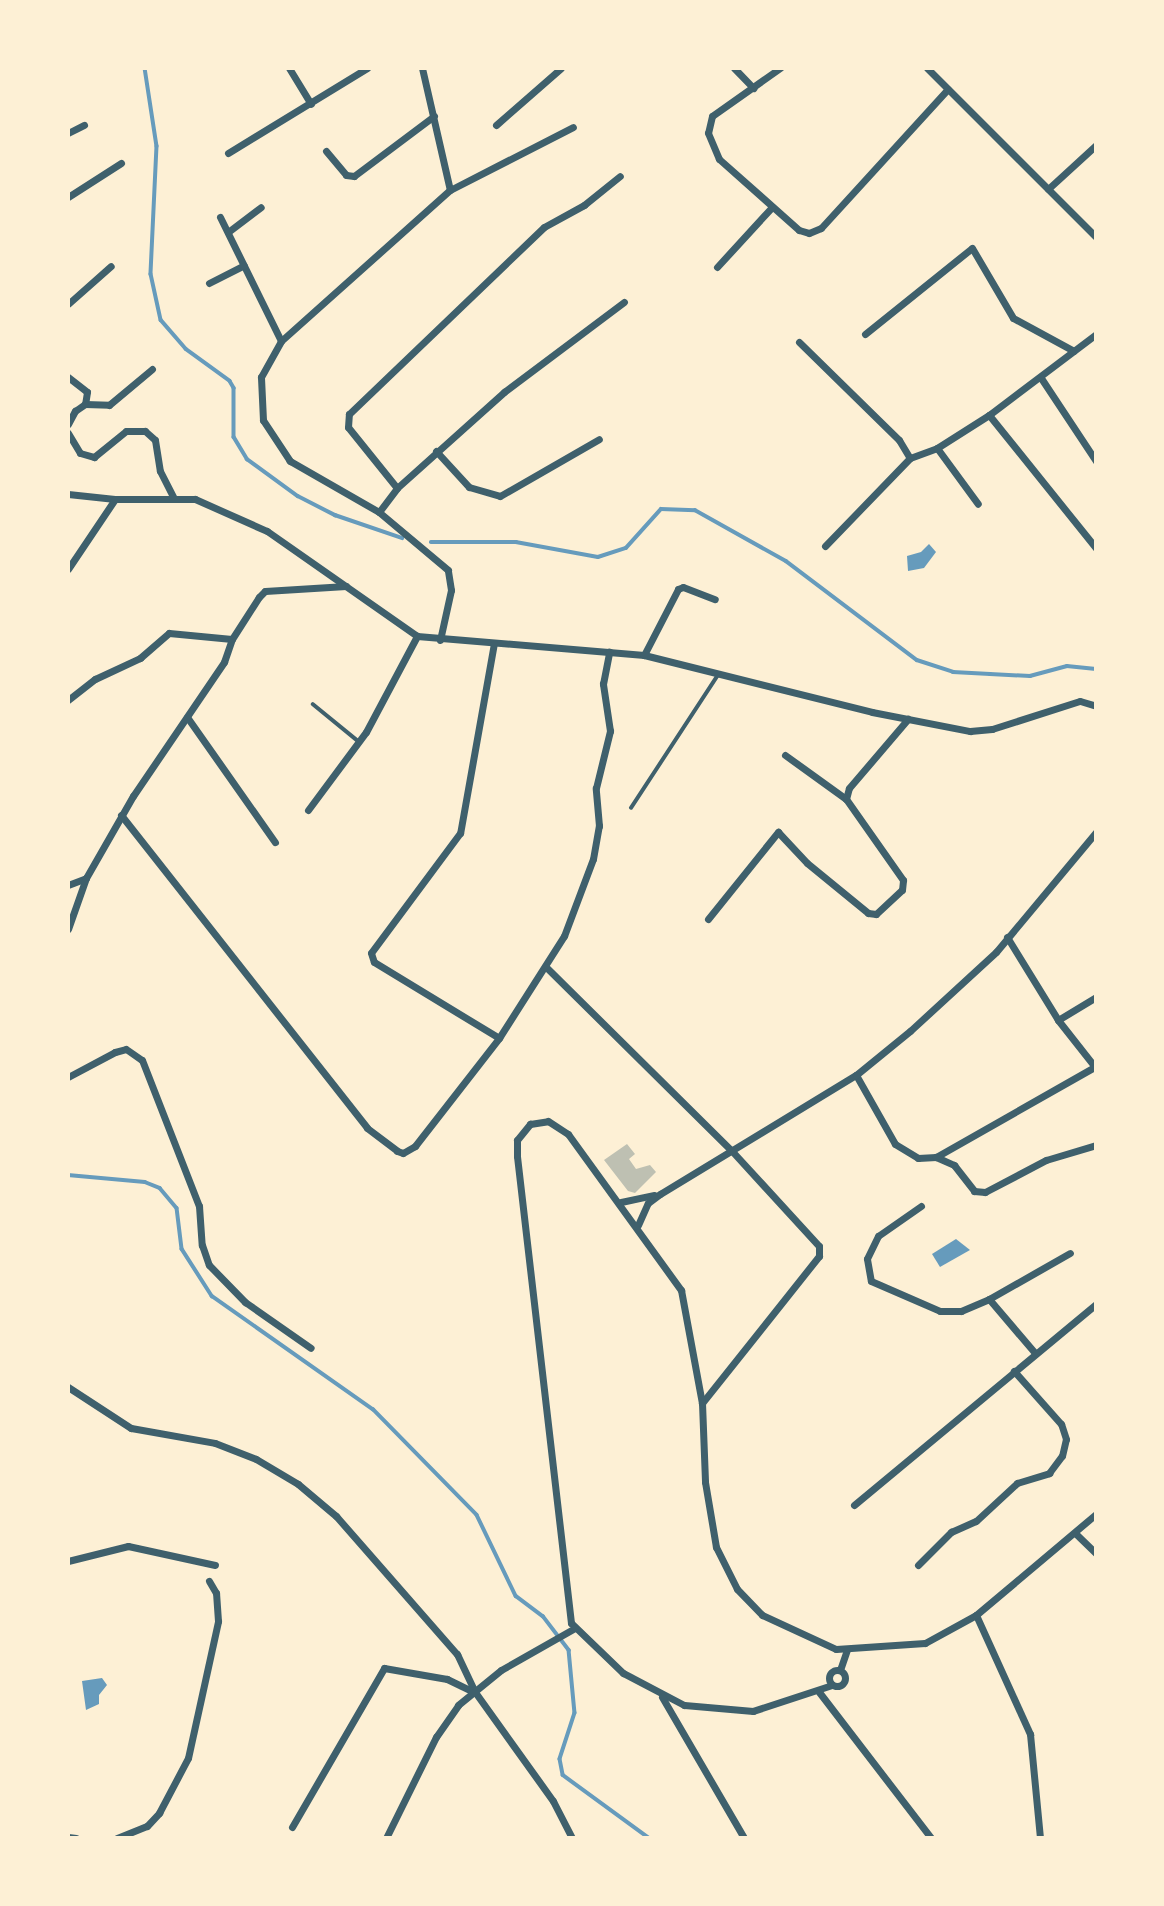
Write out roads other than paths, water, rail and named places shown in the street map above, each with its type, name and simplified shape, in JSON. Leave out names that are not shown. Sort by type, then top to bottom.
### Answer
[{"type":"street","points":[[289,68],[311,104]]},
{"type":"street","points":[[228,153],[367,68]]},
{"type":"street","points":[[422,68],[450,190]]},
{"type":"street","points":[[496,125],[561,68]]},
{"type":"street","points":[[734,68],[753,89]]},
{"type":"street","points":[[780,68],[712,116],[708,134],[719,159],[803,233],[821,228],[948,89]]},
{"type":"street","points":[[927,68],[1096,237]]},
{"type":"street","points":[[326,150],[346,175],[354,176],[434,116]]},
{"type":"street","points":[[68,133],[83,125]]},
{"type":"street","points":[[440,640],[451,590],[448,570],[379,512],[300,470],[274,442],[263,420],[261,377],[281,341],[450,190],[573,127]]},
{"type":"street","points":[[1048,189],[1096,145]]},
{"type":"street","points":[[68,197],[121,163]]},
{"type":"street","points":[[397,488],[348,427],[349,414],[544,227],[584,205],[620,176]]},
{"type":"street","points":[[228,232],[261,207]]},
{"type":"street","points":[[717,267],[772,207]]},
{"type":"street","points":[[220,217],[281,341]]},
{"type":"street","points":[[866,334],[972,248],[1013,318],[1074,351]]},
{"type":"street","points":[[209,283],[244,265]]},
{"type":"street","points":[[68,304],[111,266]]},
{"type":"street","points":[[379,512],[397,488],[504,392],[624,302]]},
{"type":"street","points":[[825,546],[910,458],[937,448],[989,415],[1096,334]]},
{"type":"street","points":[[799,342],[899,440],[910,458]]},
{"type":"street","points":[[68,424],[75,411],[85,404],[113,404],[152,369]]},
{"type":"street","points":[[68,377],[87,392],[85,404]]},
{"type":"street","points":[[1041,378],[1096,461]]},
{"type":"street","points":[[989,415],[1096,548]]},
{"type":"street","points":[[68,433],[80,453],[94,457],[126,430],[145,430],[155,440],[160,471],[173,497]]},
{"type":"street","points":[[436,451],[469,487],[500,496],[599,439]]},
{"type":"street","points":[[937,448],[978,504]]},
{"type":"street","points":[[68,494],[115,499],[173,497],[202,501],[254,524],[417,636],[644,656],[908,719],[980,731],[1080,701],[1096,706]]},
{"type":"street","points":[[68,569],[115,499]]},
{"type":"street","points":[[68,929],[86,878],[121,815],[224,662],[232,639],[265,591],[346,586]]},
{"type":"street","points":[[644,656],[678,589],[683,587],[715,598]]},
{"type":"street","points":[[68,700],[95,680],[140,658],[169,633],[232,639]]},
{"type":"street","points":[[308,810],[360,742],[417,636]]},
{"type":"street","points":[[494,643],[460,833],[372,949],[374,962],[499,1038]]},
{"type":"street","points":[[121,815],[367,1128],[397,1151],[409,1151],[499,1038],[547,968],[576,909],[593,859],[599,826],[596,788],[610,730],[603,684],[609,652]]},
{"type":"street","points":[[187,717],[275,842]]},
{"type":"street","points":[[846,799],[849,788],[908,719]]},
{"type":"street","points":[[708,919],[778,832],[807,863],[868,913],[877,914],[902,890],[903,880],[846,799],[785,755]]},
{"type":"street","points":[[638,1225],[648,1203],[660,1194],[856,1075],[960,987],[1007,937],[1096,832]]},
{"type":"street","points":[[68,884],[86,878]]},
{"type":"street","points":[[856,1075],[895,1144],[918,1158],[936,1157],[1096,1067],[1058,1020],[1007,937]]},
{"type":"street","points":[[547,968],[731,1150],[821,1252],[702,1403]]},
{"type":"street","points":[[1058,1020],[1096,997]]},
{"type":"street","points":[[68,1077],[115,1052],[127,1049],[142,1060],[199,1206],[202,1245],[209,1265],[245,1303],[311,1348]]},
{"type":"street","points":[[847,1650],[840,1670],[844,1683],[753,1711],[699,1709],[662,1697],[623,1673],[575,1628],[569,1619],[517,1156],[520,1136],[539,1121],[557,1125],[621,1202],[685,1300],[702,1403],[709,1510],[716,1548],[732,1580],[750,1605],[771,1621],[828,1647],[847,1650],[925,1643],[976,1615],[1096,1514]]},
{"type":"street","points":[[936,1157],[954,1165],[970,1188],[982,1192],[1046,1160],[1096,1145]]},
{"type":"street","points":[[621,1202],[660,1194]]},
{"type":"street","points":[[921,1206],[878,1236],[867,1259],[871,1281],[940,1311],[961,1311],[989,1299],[1070,1254]]},
{"type":"street","points":[[989,1299],[1035,1353]]},
{"type":"street","points":[[854,1505],[1096,1304]]},
{"type":"street","points":[[918,1565],[951,1532],[976,1521],[1017,1483],[1049,1473],[1062,1456],[1066,1446],[1061,1424],[1014,1371]]},
{"type":"street","points":[[68,1387],[131,1429],[215,1443],[256,1458],[299,1484],[337,1516],[455,1651],[475,1692],[553,1801],[572,1838]]},
{"type":"street","points":[[1075,1533],[1096,1553]]},
{"type":"street","points":[[68,1562],[128,1546],[215,1565]]},
{"type":"street","points":[[117,1838],[147,1826],[159,1813],[188,1758],[218,1621],[216,1593],[209,1581]]},
{"type":"street","points":[[976,1615],[1030,1734],[1040,1838]]},
{"type":"street","points":[[386,1838],[447,1717],[502,1670],[575,1628]]},
{"type":"street","points":[[292,1827],[384,1668],[447,1679],[475,1692]]},
{"type":"street","points":[[832,1685],[829,1675],[840,1670]]},
{"type":"street","points":[[819,1692],[931,1838]]},
{"type":"street","points":[[662,1697],[744,1838]]},
{"type":"street","points":[[68,1837],[76,1838]]},
{"type":"lane","points":[[631,808],[719,674]]},
{"type":"lane","points":[[313,704],[360,742]]},
{"type":"water","points":[[929,544],[936,552],[924,568],[908,571],[907,556],[921,552]]},
{"type":"water","points":[[956,1239],[970,1250],[940,1267],[932,1254]]},
{"type":"water","points":[[102,1678],[107,1685],[99,1695],[99,1704],[86,1710],[82,1681]]},
{"type":"waterway","points":[[145,68],[157,146],[151,274],[161,320],[186,349],[230,381],[234,388],[234,437],[247,459],[298,496],[335,515],[402,538]]},
{"type":"waterway","points":[[431,542],[516,542],[598,557],[626,548],[661,509],[695,510],[786,561],[917,660],[953,672],[990,674],[1030,676],[1067,666],[1096,669]]},
{"type":"waterway","points":[[68,1175],[145,1182],[160,1188],[177,1208],[182,1249],[212,1296],[373,1409],[477,1515],[516,1596],[543,1616],[569,1650],[575,1713],[560,1759],[563,1775],[649,1838]]}]
